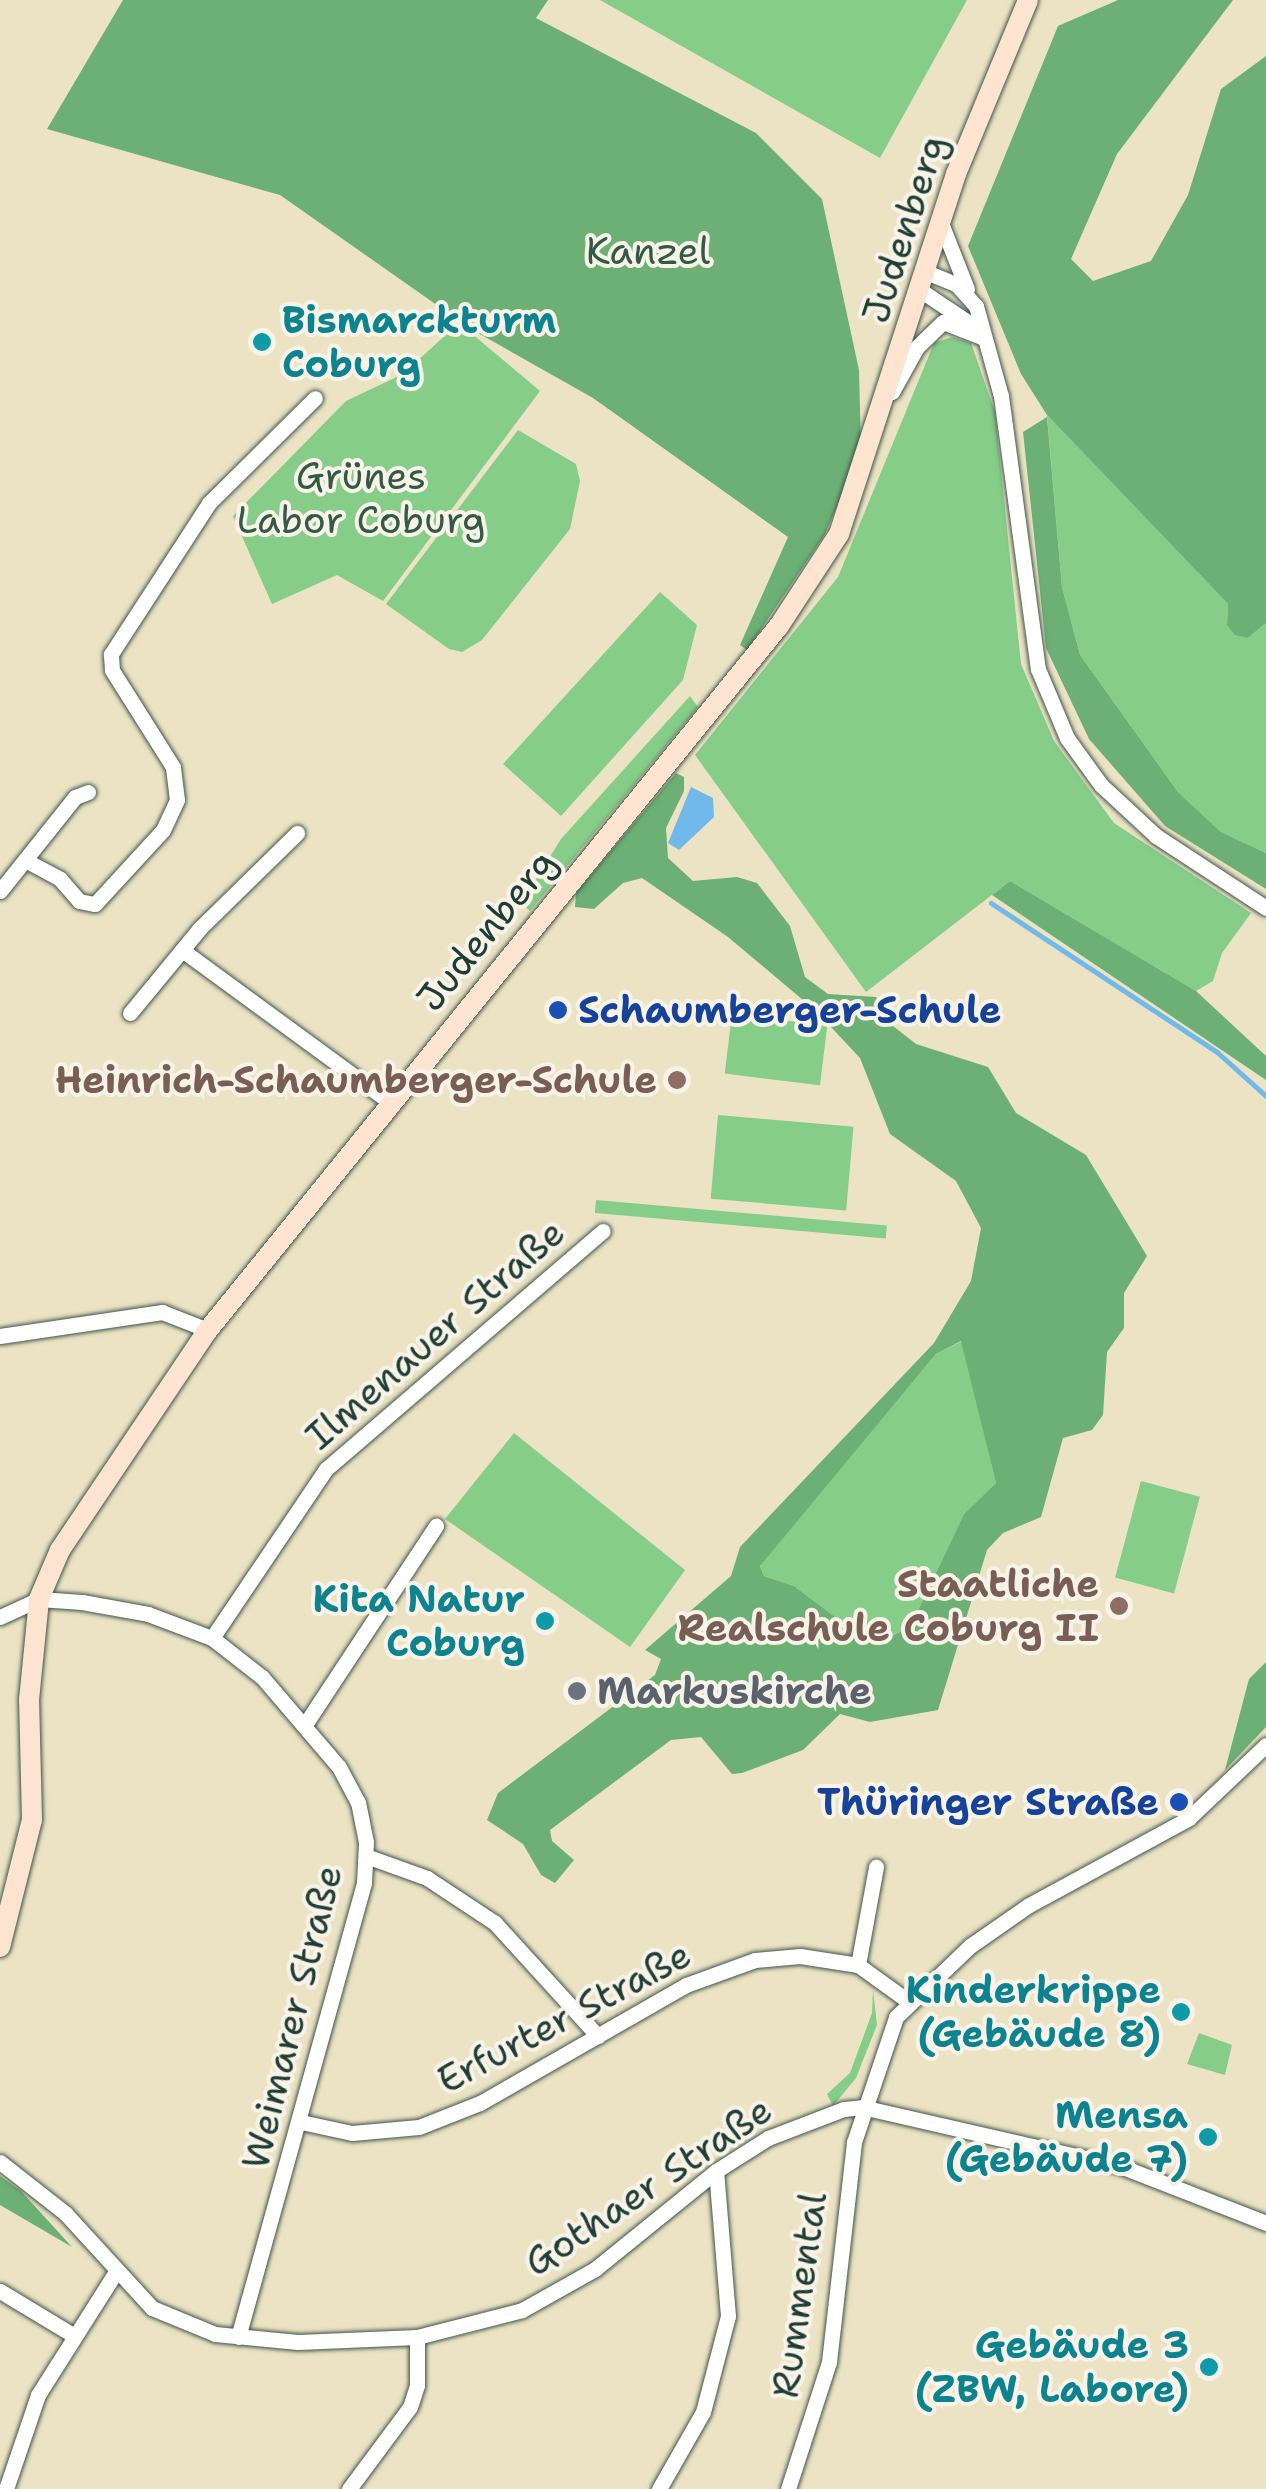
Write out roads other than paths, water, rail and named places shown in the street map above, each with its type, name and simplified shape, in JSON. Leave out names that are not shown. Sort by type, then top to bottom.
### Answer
[{"type":"street","name":"Judenberg","points":[[0,1946],[32,1820],[30,1684],[39,1599],[115,1460],[208,1330],[799,598],[846,520],[941,222],[1028,0]]},
{"type":"street","points":[[941,222],[950,259],[976,306],[1001,396],[1038,669],[1058,722],[1125,809],[1266,908]]},
{"type":"street","points":[[923,281],[956,284],[976,306]]},
{"type":"street","points":[[923,281],[961,312],[984,338]]},
{"type":"street","points":[[882,408],[935,327],[955,322],[984,338]]},
{"type":"street","points":[[25,860],[91,905],[162,830],[177,800],[173,767],[112,670],[111,654],[209,503],[314,398]]},
{"type":"street","points":[[0,891],[74,796],[88,792]]},
{"type":"street","points":[[130,1013],[182,950],[297,833]]},
{"type":"street","points":[[182,950],[391,1103]]},
{"type":"street","name":"Ilmenauer Straße","points":[[212,1638],[326,1470],[603,1231]]},
{"type":"street","points":[[0,1336],[162,1312],[208,1330]]},
{"type":"street","points":[[304,1726],[436,1526]]},
{"type":"street","points":[[0,1617],[39,1599]]},
{"type":"street","name":"Weimarer Straße","points":[[39,1599],[148,1614],[212,1638],[262,1677],[304,1726],[358,1802],[366,1856],[301,2122],[238,2337]]},
{"type":"street","points":[[1266,1745],[1189,1818],[1029,1905],[908,2001],[888,2034],[862,2107],[1148,2174],[1266,2223]]},
{"type":"street","points":[[366,1856],[426,1878],[495,1923],[598,2036]]},
{"type":"street","points":[[858,1964],[876,1867]]},
{"type":"street","name":"Erfurter Straße","points":[[301,2122],[352,2133],[419,2128],[480,2102],[686,1985],[755,1960],[800,1956],[858,1964],[908,2001]]},
{"type":"street","name":"Gothaer Straße","points":[[0,2162],[66,2212],[115,2274],[172,2319],[238,2337],[349,2343],[417,2337],[496,2319],[564,2289],[716,2171],[808,2117],[862,2107]]},
{"type":"street","name":"Rummental","points":[[788,2489],[828,2362],[834,2282],[862,2107]]},
{"type":"street","points":[[659,2489],[703,2412],[728,2316],[716,2171]]},
{"type":"street","points":[[6,2489],[38,2395],[115,2274]]},
{"type":"street","points":[[0,2291],[73,2335]]},
{"type":"street","points":[[349,2489],[410,2406],[418,2385],[417,2337]]},
{"type":"water","points":[[691,787],[713,798],[714,817],[679,850],[668,843]]},
{"type":"waterway","points":[[991,903],[1217,1052],[1266,1096]]},
{"type":"place","name":"Bismarckturm Coburg","points":[[262,342]]},
{"type":"place","name":"Schaumberger-Schule","points":[[558,1010]]},
{"type":"place","name":"Heinrich-Schaumberger-Schule","points":[[677,1080]]},
{"type":"place","name":"Staatliche Realschule Coburg II","points":[[1119,1606]]},
{"type":"place","name":"Kita Natur Coburg","points":[[545,1621]]},
{"type":"place","name":"Markuskirche","points":[[577,1691]]},
{"type":"place","name":"Thüringer Straße","points":[[1179,1802]]},
{"type":"place","name":"Kinderkrippe (Gebäude 8)","points":[[1181,2012]]},
{"type":"place","name":"Mensa (Gebäude 7)","points":[[1208,2137]]},
{"type":"place","name":"Gebäude 3 (ZBW, Labore)","points":[[1209,2367]]},
{"type":"park label","name":"Kanzel","points":[[648,251]]},
{"type":"park label","name":"Grünes Labor Coburg","points":[[361,498]]}]
